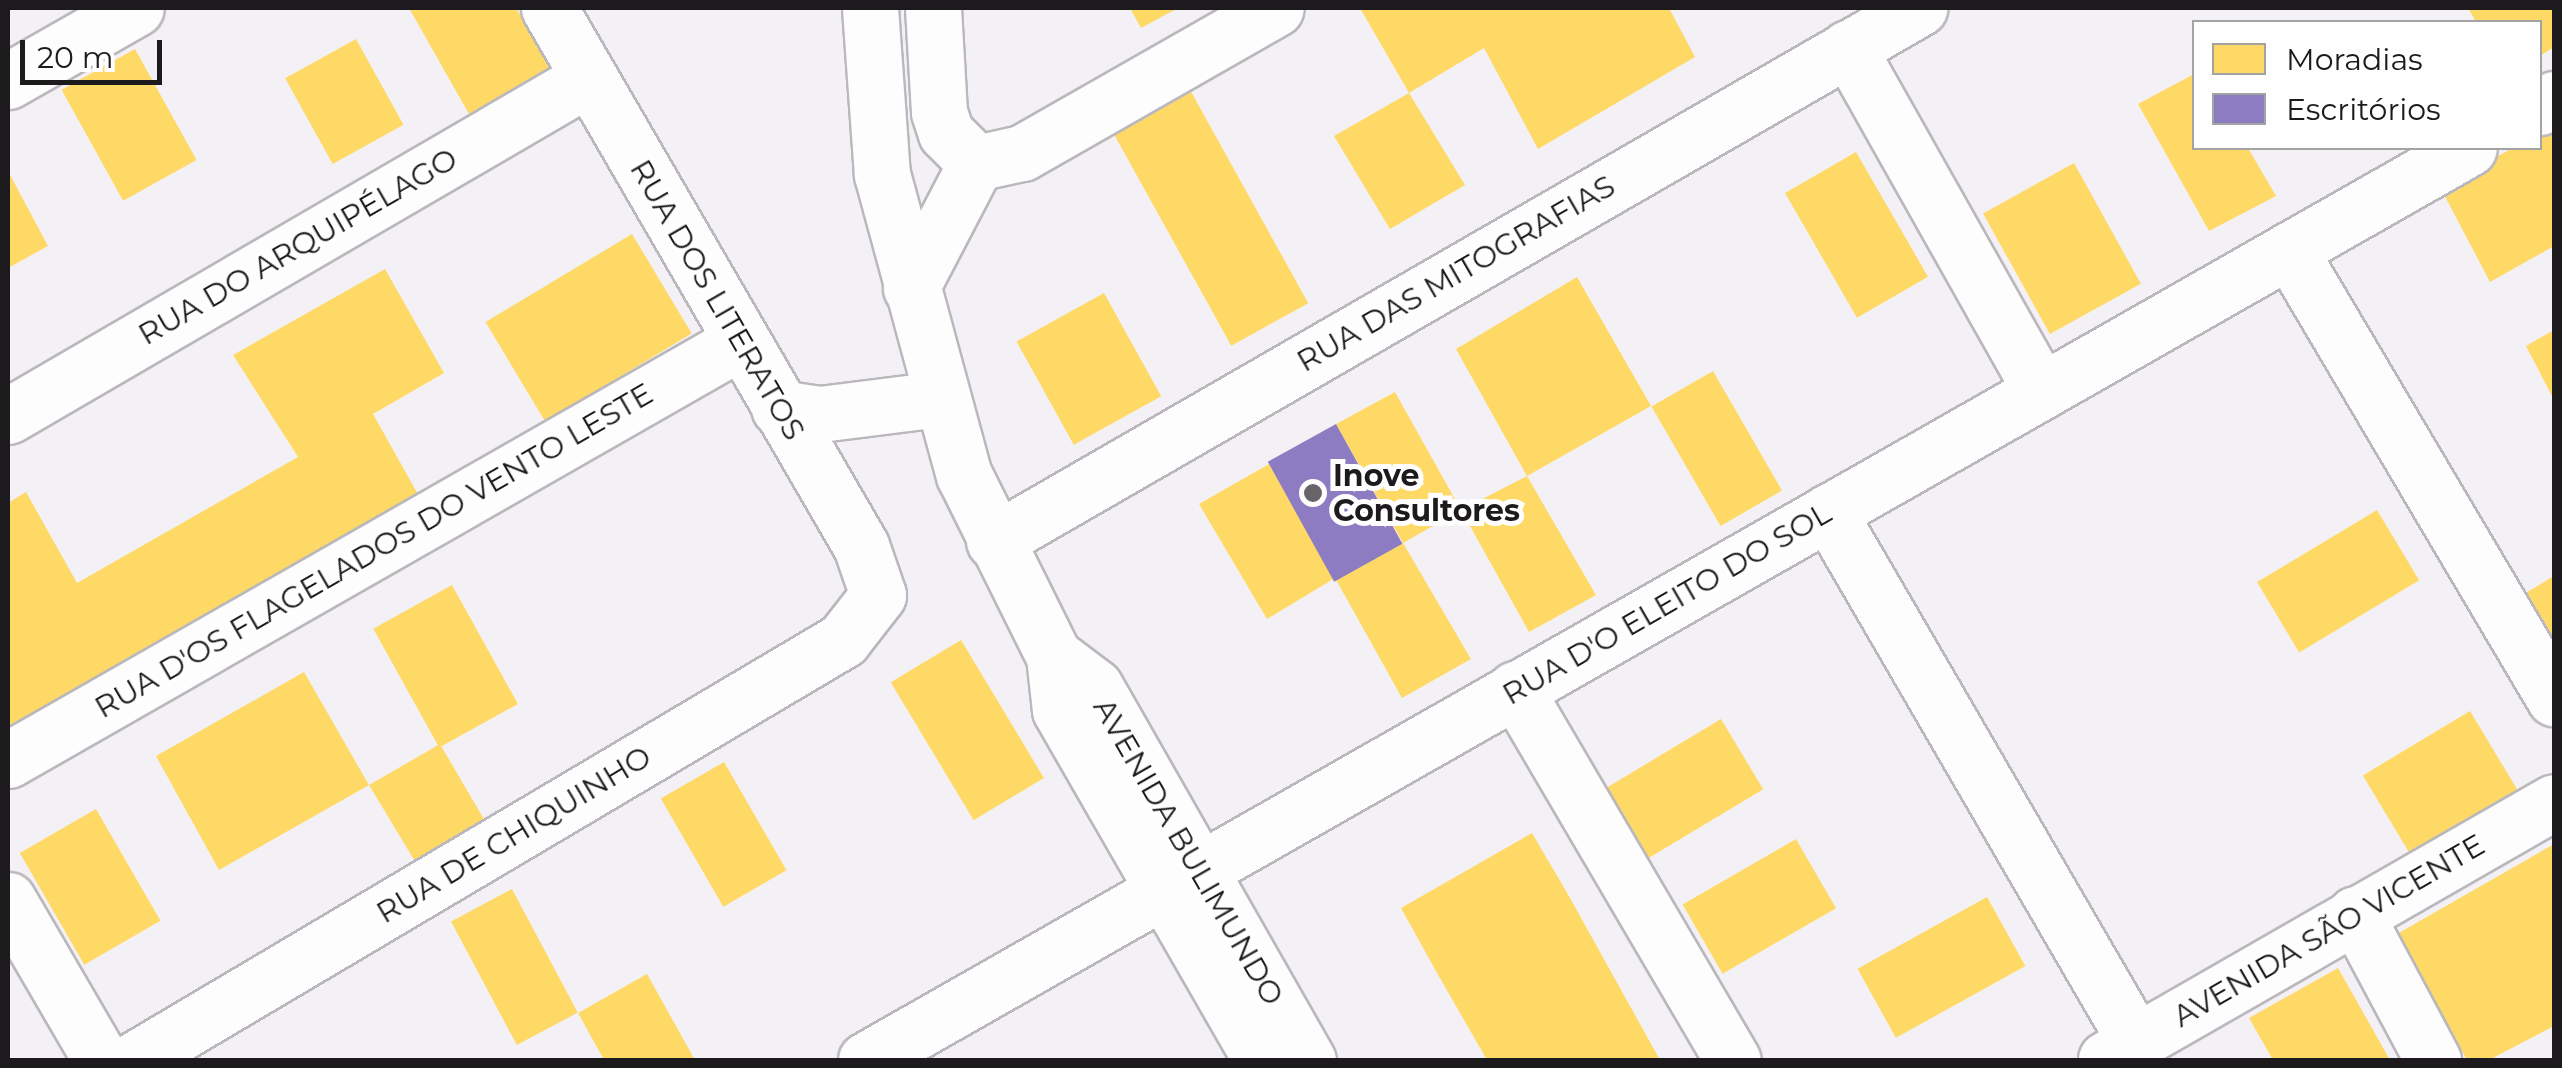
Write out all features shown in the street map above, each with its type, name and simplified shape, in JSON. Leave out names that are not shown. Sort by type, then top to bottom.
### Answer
[{"type":"street","points":[[8,82],[136,8]]},
{"type":"street","name":"RUA DOS LITERATOS","points":[[548,8],[875,570],[878,595]]},
{"type":"street","name":"AVENIDA BULIMUNDO","points":[[870,8],[882,174],[939,399],[994,542],[1054,656],[1095,688],[1261,1060]]},
{"type":"street","points":[[933,8],[940,112],[946,133],[976,163]]},
{"type":"street","points":[[976,163],[1022,153],[1276,8]]},
{"type":"street","name":"RUA DAS MITOGRAFIAS","points":[[994,542],[1919,8]]},
{"type":"street","points":[[1848,48],[2041,391]]},
{"type":"street","name":"RUA DO ARQUIPÉLAGO","points":[[8,416],[589,78]]},
{"type":"street","name":"RUA D'O ELEITO DO SOL","points":[[866,1060],[2464,150]]},
{"type":"street","points":[[911,288],[976,163]]},
{"type":"street","points":[[2289,250],[2554,698]]},
{"type":"street","name":"RUA D'OS FLAGELADOS DO VENTO LESTE","points":[[8,760],[740,342]]},
{"type":"street","points":[[779,408],[820,414],[939,399]]},
{"type":"street","points":[[1828,512],[2120,1051]]},
{"type":"street","name":"RUA DE CHIQUINHO","points":[[134,1060],[843,640],[878,595]]},
{"type":"street","points":[[1515,690],[1733,1060]]},
{"type":"street","name":"AVENIDA SÃO VICENTE","points":[[2120,1051],[2554,802]]},
{"type":"street","name":"AVENIDA BULIMUNDO","points":[[1182,880],[1308,1060]]},
{"type":"street","points":[[8,900],[101,1060]]},
{"type":"street","points":[[2354,914],[2433,1060]]},
{"type":"building: Moradias","points":[[409,8],[516,8],[549,68],[469,114]]},
{"type":"building: Moradias","points":[[1130,8],[1178,8],[1141,28]]},
{"type":"building: Moradias","points":[[1360,8],[1669,8],[1695,57],[1538,149],[1484,48],[1409,93]]},
{"type":"building: Moradias","points":[[2468,8],[2554,8],[2554,47],[2542,55],[2542,20],[2475,20]]},
{"type":"building: Moradias","points":[[356,39],[404,125],[333,164],[285,78]]},
{"type":"building: Moradias","points":[[135,49],[197,160],[123,201],[62,90]]},
{"type":"building: Moradias","points":[[2192,75],[2192,150],[2249,150],[2276,196],[2209,231],[2138,104]]},
{"type":"building: Moradias","points":[[1189,88],[1308,303],[1231,346],[1112,131]]},
{"type":"building: Moradias","points":[[1409,93],[1465,185],[1390,229],[1334,136]]},
{"type":"building: Moradias","points":[[2554,125],[2554,246],[2490,282],[2440,187],[2509,150],[2542,150],[2542,132]]},
{"type":"building: Moradias","points":[[1856,152],[1928,277],[1857,318],[1785,193]]},
{"type":"building: Moradias","points":[[2074,163],[2141,284],[2050,334],[1983,213]]},
{"type":"building: Moradias","points":[[8,171],[48,246],[8,268]]},
{"type":"building: Moradias","points":[[632,234],[692,333],[545,422],[485,322]]},
{"type":"building: Moradias","points":[[385,269],[444,373],[373,414],[424,505],[8,743],[8,503],[26,492],[77,583],[298,457],[233,355]]},
{"type":"building: Moradias","points":[[1577,277],[1651,406],[1527,476],[1456,349]]},
{"type":"building: Moradias","points":[[1104,293],[1161,396],[1074,445],[1017,341]]},
{"type":"building: Moradias","points":[[2554,330],[2554,400],[2526,346]]},
{"type":"building: Moradias","points":[[1713,371],[1782,491],[1721,526],[1652,406]]},
{"type":"building: Moradias","points":[[1395,392],[1461,510],[1403,543],[1336,424]]},
{"type":"building: Moradias","points":[[1269,464],[1335,578],[1267,619],[1199,504]]},
{"type":"building: Moradias","points":[[1527,476],[1596,595],[1529,632],[1461,510]]},
{"type":"building: Moradias","points":[[2377,510],[2419,580],[2299,652],[2257,582]]},
{"type":"building: Moradias","points":[[1403,543],[1471,659],[1402,698],[1335,578]]},
{"type":"building: Moradias","points":[[2554,576],[2554,666],[2512,601]]},
{"type":"building: Moradias","points":[[452,585],[518,704],[439,748],[373,629]]},
{"type":"building: Moradias","points":[[961,640],[1044,778],[974,820],[891,682]]},
{"type":"building: Moradias","points":[[304,672],[369,785],[219,870],[156,756]]},
{"type":"building: Moradias","points":[[2470,711],[2525,802],[2417,866],[2363,775]]},
{"type":"building: Moradias","points":[[1721,719],[1763,789],[1646,860],[1604,790]]},
{"type":"building: Moradias","points":[[440,744],[492,833],[422,873],[369,785]]},
{"type":"building: Moradias","points":[[724,762],[786,870],[723,907],[661,798]]},
{"type":"building: Moradias","points":[[96,809],[160,921],[84,965],[20,853]]},
{"type":"building: Moradias","points":[[1532,833],[1660,1060],[1487,1060],[1437,973],[1401,908]]},
{"type":"building: Moradias","points":[[1796,839],[1836,908],[1723,974],[1683,904]]},
{"type":"building: Moradias","points":[[2554,844],[2554,1026],[2489,1060],[2467,1060],[2397,934]]},
{"type":"building: Moradias","points":[[512,889],[578,1013],[517,1045],[451,921]]},
{"type":"building: Moradias","points":[[1987,897],[2025,966],[1896,1038],[1858,969]]},
{"type":"building: Moradias","points":[[2338,968],[2390,1060],[2273,1060],[2249,1018]]},
{"type":"building: Moradias","points":[[647,974],[695,1060],[604,1060],[578,1013]]},
{"type":"building: Escritórios","points":[[1336,424],[1402,544],[1334,582],[1268,462]]},
{"type":"place","name":"Inove Consultores","points":[[1313,493]]}]
